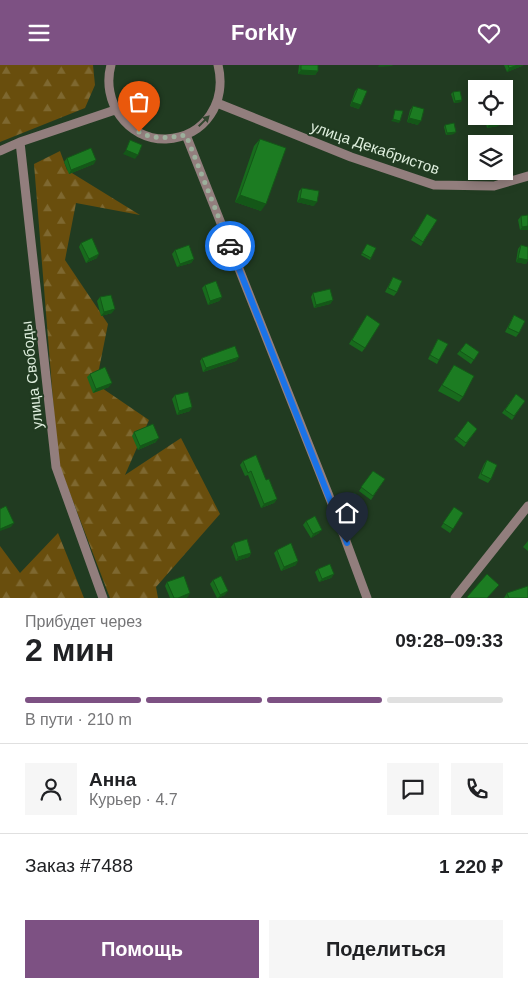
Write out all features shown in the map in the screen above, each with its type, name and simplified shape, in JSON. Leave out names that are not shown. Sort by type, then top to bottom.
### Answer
[{"type":"street","points":[[111,65],[108,91],[115,110],[129,126],[149,137],[166,139],[186,135],[199,127],[211,115],[217,103],[221,84],[220,65]]},
{"type":"street","name":"улица Декабристов","points":[[217,103],[351,157],[434,185],[494,186],[528,176]]},
{"type":"street","points":[[0,151],[20,142],[115,110]]},
{"type":"street","points":[[186,135],[367,598]]},
{"type":"street","name":"улица Свободы","points":[[20,142],[56,467],[103,598]]},
{"type":"street","points":[[454,598],[528,506]]},
{"type":"green space","points":[[0,65],[93,65],[95,85],[85,108],[0,142]]},
{"type":"green space","points":[[60,151],[67,170],[140,215],[76,203],[65,260],[108,324],[96,384],[149,420],[125,475],[181,438],[220,514],[156,587],[158,598],[110,598],[58,462],[34,164]]},
{"type":"green space","points":[[58,533],[84,598],[0,598],[0,546],[20,573]]},
{"type":"building","points":[[301,65],[318,65],[318,71],[301,70]]},
{"type":"building","points":[[358,88],[367,91],[361,105],[352,102]]},
{"type":"building","points":[[460,91],[462,100],[455,101],[453,92]]},
{"type":"building","points":[[413,106],[424,109],[421,121],[409,118]]},
{"type":"building","points":[[395,110],[403,111],[400,121],[393,119]]},
{"type":"building","points":[[454,123],[456,132],[447,133],[445,125]]},
{"type":"building","points":[[260,139],[286,148],[266,204],[240,195]]},
{"type":"building","points":[[130,140],[142,145],[138,155],[126,150]]},
{"type":"building","points":[[91,148],[96,160],[71,170],[67,158]]},
{"type":"building","points":[[302,188],[319,191],[317,202],[300,198]]},
{"type":"building","points":[[427,214],[437,220],[423,242],[414,236]]},
{"type":"building","points":[[528,215],[528,226],[522,227],[521,216]]},
{"type":"building","points":[[92,238],[99,254],[89,259],[81,243]]},
{"type":"building","points":[[367,244],[376,248],[371,258],[362,253]]},
{"type":"building","points":[[189,245],[194,259],[180,264],[175,250]]},
{"type":"building","points":[[521,245],[528,247],[528,260],[518,258]]},
{"type":"building","points":[[393,277],[402,281],[397,292],[388,288]]},
{"type":"building","points":[[216,281],[222,297],[210,301],[205,285]]},
{"type":"building","points":[[330,289],[333,300],[316,305],[313,293]]},
{"type":"building","points":[[111,295],[115,309],[104,312],[100,297]]},
{"type":"building","points":[[367,315],[380,324],[365,348],[352,340]]},
{"type":"building","points":[[514,315],[525,321],[519,333],[508,328]]},
{"type":"building","points":[[438,339],[448,344],[439,360],[430,355]]},
{"type":"building","points":[[466,343],[479,352],[474,360],[460,351]]},
{"type":"building","points":[[235,346],[239,357],[206,368],[202,358]]},
{"type":"building","points":[[454,365],[474,376],[463,397],[442,385]]},
{"type":"building","points":[[105,367],[112,383],[96,389],[90,374]]},
{"type":"building","points":[[188,392],[192,407],[179,411],[175,395]]},
{"type":"building","points":[[516,394],[525,401],[514,416],[505,410]]},
{"type":"building","points":[[468,421],[477,429],[466,443],[457,436]]},
{"type":"building","points":[[153,424],[159,438],[140,446],[134,432]]},
{"type":"building","points":[[256,455],[266,480],[269,479],[277,499],[264,504],[251,471],[248,473],[243,461]]},
{"type":"building","points":[[487,460],[497,465],[491,479],[481,474]]},
{"type":"building","points":[[373,471],[385,479],[373,496],[361,487]]},
{"type":"building","points":[[355,493],[362,513],[350,517],[344,497]]},
{"type":"building","points":[[6,506],[14,523],[0,529],[0,509]]},
{"type":"building","points":[[454,507],[463,513],[453,529],[443,523]]},
{"type":"building","points":[[315,516],[322,530],[313,534],[306,521]]},
{"type":"building","points":[[247,539],[251,553],[238,557],[234,543]]},
{"type":"building","points":[[291,543],[298,561],[284,567],[277,550]]},
{"type":"building","points":[[330,564],[334,574],[322,579],[318,569]]},
{"type":"building","points":[[487,574],[499,585],[487,598],[468,598],[467,597]]},
{"type":"building","points":[[184,576],[190,593],[174,598],[167,582]]},
{"type":"building","points":[[221,576],[228,591],[220,595],[213,580]]},
{"type":"building","points":[[528,586],[528,598],[509,598],[507,593]]},
{"type":"way so far","points":[[139,132],[149,137],[166,139],[186,135],[230,246]]},
{"type":"route","points":[[230,246],[347,543]]}]
